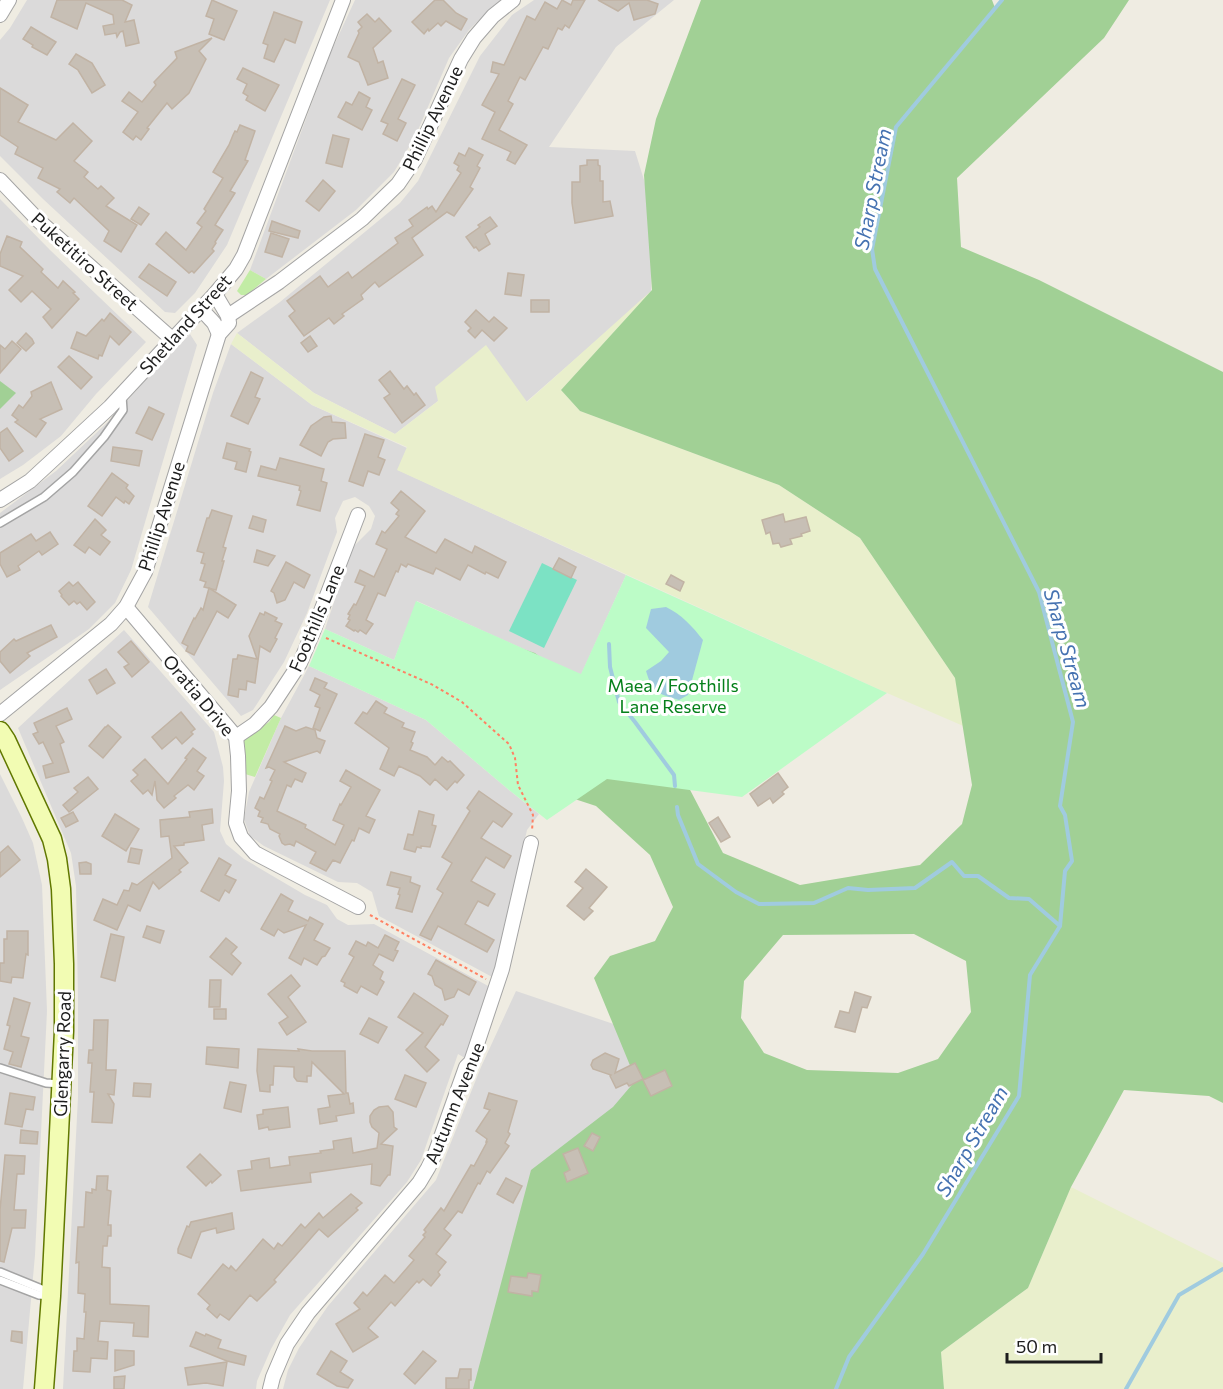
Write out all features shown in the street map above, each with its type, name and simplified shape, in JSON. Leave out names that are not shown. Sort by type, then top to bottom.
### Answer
[{"type":"main road","name":"Glengarry Road","points":[[0,730],[52,839],[61,889],[64,964],[61,1084],[45,1389]]},
{"type":"street","points":[[0,15],[9,0]]},
{"type":"street","name":"Shetland Street","points":[[0,500],[30,481],[110,407],[236,269],[244,255],[343,0]]},
{"type":"street","name":"Phillip Avenue","points":[[0,714],[111,624],[126,607],[145,572],[219,334],[229,323],[228,316],[279,282],[362,219],[398,184],[415,159],[461,59],[474,38],[493,16],[513,0]]},
{"type":"street","name":"Puketitiro Street","points":[[0,180],[39,221],[172,339]]},
{"type":"street","points":[[215,294],[228,316]]},
{"type":"street","points":[[201,309],[214,323],[219,334]]},
{"type":"street","name":"Foothills Lane","points":[[236,737],[255,724],[271,707],[300,663],[358,515]]},
{"type":"street","name":"Oratia Drive","points":[[126,607],[236,737],[239,791],[236,823],[241,837],[255,853],[358,907]]},
{"type":"street","name":"Autumn Avenue","points":[[270,1389],[287,1344],[308,1313],[419,1182],[435,1154],[466,1067],[471,1062],[497,985],[531,843]]},
{"type":"lane","points":[[0,523],[44,497],[73,472],[104,437],[123,410],[122,394]]},
{"type":"lane","points":[[0,1068],[46,1083],[61,1084]]},
{"type":"lane","points":[[0,1272],[51,1294]]},
{"type":"lane","points":[[0,1280],[39,1295],[51,1294]]},
{"type":"path","points":[[320,635],[431,684],[462,702],[509,744],[515,758],[518,785],[533,815],[531,843]]},
{"type":"path","points":[[370,915],[493,983]]},
{"type":"shaded area","points":[[27,0],[330,0],[227,245],[195,293],[175,313],[165,312],[0,156],[0,40]]},
{"type":"shaded area","points":[[355,0],[502,0],[469,30],[449,58],[415,137],[394,172],[356,210],[266,279],[250,270],[330,54]]},
{"type":"shaded area","points":[[534,0],[674,0],[616,47],[549,147],[635,151],[653,209],[651,293],[526,402],[438,401],[395,434],[314,393],[237,333],[280,302],[400,203],[418,181],[480,56],[512,15]]},
{"type":"shaded area","points":[[0,199],[146,342],[96,394],[61,436],[23,465],[0,479]]},
{"type":"shaded area","points":[[190,334],[197,345],[131,570],[115,603],[89,629],[0,690],[0,513],[56,471],[112,418]]},
{"type":"shaded area","points":[[231,344],[312,405],[407,448],[398,470],[626,575],[581,675],[417,601],[394,660],[325,629],[352,548],[371,529],[375,516],[369,506],[355,497],[343,501],[335,518],[337,532],[307,613],[284,662],[253,710],[241,716],[148,607],[213,393]]},
{"type":"shaded area","points":[[124,630],[214,732],[223,767],[220,831],[226,844],[244,859],[305,895],[327,905],[337,919],[348,925],[374,924],[490,987],[465,1058],[458,1054],[421,1160],[407,1182],[290,1315],[271,1349],[257,1381],[256,1389],[63,1389],[78,1097],[76,886],[71,853],[18,728]]},
{"type":"shaded area","points":[[309,666],[426,720],[539,814],[527,830],[494,978],[379,916],[372,892],[357,883],[338,882],[264,846],[250,836],[244,819],[249,792],[281,718]]},
{"type":"shaded area","points":[[0,774],[33,843],[42,885],[47,1011],[35,1255],[23,1389],[0,1389]]},
{"type":"shaded area","points":[[516,991],[652,1037],[630,1389],[283,1389],[288,1370],[299,1348],[328,1306],[436,1180],[481,1067]]},
{"type":"green space","points":[[701,0],[992,0],[995,8],[1002,0],[1129,0],[1104,38],[957,178],[961,247],[1039,280],[1223,372],[1223,1103],[1209,1096],[1124,1090],[1071,1187],[1028,1288],[941,1352],[944,1389],[473,1389],[531,1170],[613,1107],[636,1080],[594,978],[610,956],[655,941],[673,907],[650,855],[596,806],[529,784],[511,645],[535,653],[676,763],[723,853],[800,885],[920,865],[962,824],[972,785],[955,678],[860,538],[779,485],[580,411],[561,390],[652,290],[644,175],[656,119]],"holes":[[[914,934],[966,961],[971,1012],[938,1059],[898,1073],[807,1070],[764,1053],[741,1018],[744,981],[783,935]]]},
{"type":"green space","points":[[250,270],[266,279],[247,295],[241,295],[237,291]]},
{"type":"green space","points":[[652,290],[561,390],[580,411],[779,485],[860,538],[955,678],[968,728],[397,470],[407,447],[312,405],[231,344],[237,333],[314,393],[395,434],[438,401],[435,387],[486,345],[527,402]]},
{"type":"green space","points":[[0,381],[16,393],[0,409]]},
{"type":"green space","points":[[542,563],[577,580],[544,648],[509,631]]},
{"type":"green space","name":"Maea / Foothills Lane Reserve","points":[[626,575],[887,693],[742,797],[607,779],[547,820],[426,720],[309,666],[325,629],[394,660],[416,601],[581,674]]},
{"type":"green space","points":[[274,715],[281,718],[255,777],[245,774],[243,743],[246,737],[269,722]]},
{"type":"green space","points":[[1071,1187],[1223,1263],[1223,1389],[944,1389],[941,1352],[1028,1288]]},
{"type":"water","points":[[666,607],[686,621],[703,640],[688,695],[679,700],[657,692],[646,671],[661,661],[669,652],[646,628],[651,609]]},
{"type":"building","points":[[57,0],[122,0],[132,5],[125,22],[134,20],[139,43],[126,46],[123,31],[117,37],[116,33],[105,35],[103,26],[114,24],[113,15],[86,3],[77,29],[51,17]]},
{"type":"building","points":[[212,0],[237,11],[224,40],[209,34],[214,19],[206,16]]},
{"type":"building","points":[[435,0],[443,0],[456,13],[467,19],[461,30],[446,21],[441,26],[438,23],[424,34],[412,22]]},
{"type":"building","points":[[562,0],[571,5],[573,0],[585,0],[569,28],[565,25],[562,30],[558,28],[548,49],[543,47],[525,80],[520,77],[508,101],[513,104],[499,130],[527,145],[515,164],[507,160],[511,152],[482,139],[495,112],[482,105],[499,74],[491,72],[493,62],[504,65],[527,16],[535,20],[545,2],[557,9]]},
{"type":"building","points":[[598,0],[647,0],[658,4],[655,14],[634,20],[629,3],[618,11]]},
{"type":"building","points":[[274,12],[302,22],[295,43],[285,39],[274,62],[264,58],[268,45],[263,43]]},
{"type":"building","points":[[367,14],[375,22],[379,18],[391,31],[373,48],[378,63],[383,61],[388,78],[368,85],[359,62],[348,57],[358,31],[362,27],[358,22]]},
{"type":"building","points":[[31,27],[56,42],[47,55],[23,39]]},
{"type":"building","points":[[212,38],[199,51],[206,59],[189,93],[172,109],[167,103],[147,128],[149,129],[141,140],[136,136],[133,140],[123,132],[138,112],[122,101],[129,92],[142,102],[156,85],[154,82],[177,58],[175,52]]},
{"type":"building","points":[[76,54],[92,63],[105,85],[92,93],[78,70],[69,64]]},
{"type":"building","points":[[243,68],[279,85],[265,111],[246,100],[248,96],[243,93],[247,84],[237,79]]},
{"type":"building","points":[[402,79],[415,85],[398,119],[406,123],[397,141],[383,134],[388,124],[381,121]]},
{"type":"building","points":[[0,88],[28,105],[18,122],[56,140],[73,123],[92,141],[74,161],[88,172],[84,177],[98,189],[101,186],[114,198],[106,206],[137,225],[121,252],[104,241],[109,231],[74,198],[70,203],[57,192],[60,189],[38,178],[43,168],[15,154],[18,147],[0,135]]},
{"type":"building","points":[[359,92],[370,98],[366,107],[372,110],[362,130],[338,117],[346,102],[352,105]]},
{"type":"building","points":[[240,125],[255,131],[245,160],[248,161],[230,191],[235,193],[215,225],[223,230],[212,249],[214,251],[194,273],[192,271],[189,273],[156,244],[166,232],[186,250],[202,227],[197,223],[223,178],[213,172]]},
{"type":"building","points":[[333,135],[349,139],[342,167],[326,163]]},
{"type":"building","points":[[469,148],[483,155],[477,166],[480,168],[470,187],[473,189],[454,216],[447,212],[412,238],[423,255],[379,287],[375,282],[361,295],[363,299],[342,314],[344,316],[334,324],[329,318],[304,336],[289,316],[295,311],[287,301],[320,276],[328,287],[348,272],[352,278],[398,243],[395,238],[413,226],[409,220],[427,207],[428,209],[432,206],[436,212],[461,173],[457,170],[459,166],[454,163],[459,153],[465,156]]},
{"type":"building","points":[[587,160],[598,160],[600,181],[603,181],[603,202],[610,201],[613,216],[575,223],[572,182],[580,182],[580,166],[587,165]]},
{"type":"building","points":[[323,180],[335,191],[319,211],[306,201]]},
{"type":"building","points":[[139,207],[149,214],[141,225],[131,219]]},
{"type":"building","points":[[490,217],[497,226],[485,234],[490,244],[479,251],[466,237]]},
{"type":"building","points":[[272,221],[300,231],[298,238],[269,231]]},
{"type":"building","points":[[271,233],[289,239],[282,257],[265,252]]},
{"type":"building","points":[[7,236],[22,242],[20,247],[43,269],[41,272],[58,288],[63,281],[79,299],[52,328],[43,317],[51,309],[32,291],[21,302],[9,290],[23,276],[0,266],[0,254]]},
{"type":"building","points":[[149,264],[176,282],[167,296],[139,277]]},
{"type":"building","points":[[508,273],[524,275],[521,296],[505,294]]},
{"type":"building","points":[[531,300],[549,300],[549,312],[531,312]]},
{"type":"building","points":[[476,310],[489,322],[494,317],[507,328],[494,341],[482,330],[475,338],[468,331],[471,328],[465,322]]},
{"type":"building","points":[[110,313],[131,332],[119,345],[110,336],[102,356],[99,355],[98,359],[71,348],[77,332],[86,336]]},
{"type":"building","points":[[26,333],[34,343],[26,351],[17,343]]},
{"type":"building","points":[[310,336],[317,346],[308,352],[301,343]]},
{"type":"building","points":[[12,341],[21,349],[0,373],[0,345],[5,349]]},
{"type":"building","points":[[69,356],[92,377],[81,389],[58,367]]},
{"type":"building","points":[[390,371],[404,389],[407,386],[425,405],[402,423],[384,398],[390,394],[379,380]]},
{"type":"building","points":[[251,372],[263,378],[255,397],[260,399],[248,424],[231,416]]},
{"type":"building","points":[[51,382],[62,409],[40,419],[46,423],[36,437],[15,422],[18,420],[12,415],[19,405],[23,408],[32,396],[31,392]]},
{"type":"building","points":[[149,407],[164,414],[152,440],[136,433]]},
{"type":"building","points":[[331,416],[332,422],[345,423],[346,438],[333,439],[328,442],[321,456],[300,445],[311,426],[324,417]]},
{"type":"building","points":[[7,428],[23,451],[9,461],[0,448],[0,433]]},
{"type":"building","points":[[365,434],[384,440],[378,457],[385,460],[379,475],[368,471],[363,486],[349,481]]},
{"type":"building","points":[[227,443],[250,449],[246,472],[235,469],[237,462],[223,458]]},
{"type":"building","points":[[113,447],[142,451],[139,466],[111,461]]},
{"type":"building","points":[[280,458],[324,469],[321,481],[327,483],[320,511],[297,505],[300,486],[258,476],[261,466],[276,470]]},
{"type":"building","points":[[112,473],[128,485],[126,488],[134,496],[129,504],[116,497],[102,516],[88,506]]},
{"type":"building","points":[[401,491],[425,511],[405,537],[436,553],[445,539],[472,553],[475,546],[506,562],[498,578],[468,565],[460,580],[436,568],[433,574],[408,564],[406,567],[401,564],[385,596],[378,593],[366,620],[373,624],[366,634],[360,630],[354,631],[346,626],[350,620],[348,614],[354,604],[356,605],[365,586],[355,582],[360,570],[374,577],[387,549],[376,544],[382,531],[385,533],[399,516],[396,514],[399,510],[391,503]]},
{"type":"building","points":[[212,510],[232,516],[223,547],[226,548],[222,561],[224,561],[216,590],[204,587],[206,582],[200,580],[205,564],[201,563],[204,553],[197,551],[207,518]]},
{"type":"building","points":[[783,514],[785,522],[806,517],[810,531],[790,539],[792,544],[781,547],[779,543],[773,544],[770,532],[766,534],[762,520]]},
{"type":"building","points":[[253,516],[266,520],[263,532],[249,528]]},
{"type":"building","points":[[95,519],[106,530],[101,535],[110,542],[100,555],[89,547],[85,553],[74,545]]},
{"type":"building","points":[[50,532],[58,544],[42,555],[39,551],[18,566],[20,570],[7,577],[0,564],[0,553],[31,534],[36,541]]},
{"type":"building","points":[[257,550],[275,556],[268,566],[254,562]]},
{"type":"building","points":[[559,558],[576,567],[571,578],[553,569]]},
{"type":"building","points":[[286,562],[310,575],[304,588],[294,582],[285,600],[277,603],[271,591]]},
{"type":"building","points":[[671,575],[684,582],[680,591],[666,584]]},
{"type":"building","points":[[69,582],[73,586],[78,582],[95,602],[87,610],[80,602],[77,604],[74,601],[69,605],[61,596],[59,591]]},
{"type":"building","points":[[209,588],[236,605],[228,618],[217,611],[194,655],[186,651],[188,646],[182,643],[194,618],[201,608],[203,610]]},
{"type":"building","points":[[265,612],[277,618],[275,621],[282,624],[275,638],[277,639],[270,652],[260,646],[255,683],[247,681],[246,690],[239,689],[238,697],[228,695],[233,659],[237,659],[238,655],[257,659],[249,636],[260,613],[264,615]]},
{"type":"building","points":[[51,625],[57,637],[27,653],[30,656],[10,673],[0,661],[0,652],[14,639],[16,641]]},
{"type":"building","points":[[131,641],[149,662],[132,677],[124,667],[129,664],[118,652]]},
{"type":"building","points":[[106,669],[115,683],[97,694],[89,680]]},
{"type":"building","points":[[315,678],[327,683],[324,688],[337,694],[320,731],[313,728],[320,708],[315,706],[320,695],[310,690]]},
{"type":"building","points":[[376,701],[387,708],[384,713],[404,723],[402,727],[415,732],[410,750],[427,757],[435,765],[442,757],[450,761],[464,775],[457,783],[455,781],[447,790],[435,779],[430,785],[420,776],[399,766],[394,776],[380,769],[389,748],[355,723],[363,712],[367,714]]},
{"type":"building","points":[[67,708],[72,719],[56,726],[64,742],[60,744],[69,772],[46,778],[43,766],[53,763],[43,742],[39,744],[33,734],[38,732],[34,723]]},
{"type":"building","points":[[181,712],[195,729],[191,732],[193,734],[182,744],[176,737],[162,749],[152,737]]},
{"type":"building","points":[[108,725],[121,737],[103,758],[89,746]]},
{"type":"building","points":[[285,726],[296,731],[306,727],[315,730],[317,738],[325,741],[320,753],[317,751],[284,762],[306,773],[302,782],[295,779],[291,787],[287,785],[277,811],[306,825],[305,828],[335,845],[344,825],[333,820],[351,787],[340,781],[346,770],[380,790],[366,816],[375,820],[369,833],[359,828],[354,841],[352,840],[340,863],[333,860],[326,871],[310,863],[316,852],[296,841],[294,846],[282,843],[280,834],[270,829],[268,824],[261,822],[263,818],[258,816],[260,811],[255,808],[260,797],[264,799],[272,781],[270,780],[275,770],[266,768]]},
{"type":"building","points":[[193,748],[206,758],[197,771],[204,776],[194,790],[188,785],[164,808],[157,800],[155,781],[152,795],[148,790],[143,794],[131,781],[138,775],[133,770],[145,759],[168,784]]},
{"type":"building","points":[[778,773],[788,787],[782,792],[784,794],[773,803],[770,798],[758,806],[750,794]]},
{"type":"building","points":[[88,777],[98,789],[69,812],[63,805],[78,792],[74,788]]},
{"type":"building","points":[[479,791],[512,814],[502,827],[493,821],[481,838],[511,856],[504,868],[486,857],[471,881],[495,894],[488,906],[478,901],[465,924],[494,940],[487,952],[438,926],[431,940],[420,935],[443,893],[437,889],[452,863],[442,857],[470,811],[467,808]]},
{"type":"building","points":[[212,809],[213,823],[202,825],[204,840],[174,846],[188,863],[179,870],[181,872],[159,889],[153,882],[140,911],[128,905],[117,930],[94,920],[103,899],[117,905],[124,890],[129,891],[132,883],[137,885],[172,858],[169,836],[161,837],[160,820],[190,817],[189,812]]},
{"type":"building","points":[[419,811],[434,815],[432,825],[436,826],[430,847],[417,847],[415,852],[404,849],[408,834],[413,835]]},
{"type":"building","points":[[73,812],[78,821],[66,827],[61,818]]},
{"type":"building","points":[[115,814],[139,829],[126,851],[102,836]]},
{"type":"building","points":[[718,817],[730,837],[721,842],[709,823]]},
{"type":"building","points":[[8,846],[20,860],[0,877],[0,853]]},
{"type":"building","points":[[131,848],[142,850],[139,864],[128,862]]},
{"type":"building","points":[[219,858],[231,865],[225,875],[236,880],[229,893],[225,890],[219,901],[201,891]]},
{"type":"building","points":[[79,863],[91,864],[91,874],[80,874]]},
{"type":"building","points":[[586,869],[607,887],[589,908],[593,911],[584,920],[567,906],[583,888],[575,882]]},
{"type":"building","points":[[391,872],[411,877],[410,882],[420,886],[412,912],[396,908],[400,888],[387,885]]},
{"type":"building","points":[[281,894],[293,901],[288,911],[308,921],[310,917],[323,924],[314,940],[330,948],[317,965],[304,958],[301,965],[289,958],[306,925],[284,933],[278,929],[274,936],[261,929]]},
{"type":"building","points":[[147,926],[164,931],[160,943],[143,937]]},
{"type":"building","points":[[7,931],[28,931],[28,955],[26,954],[23,978],[12,977],[11,983],[0,981],[0,963],[4,963],[4,939],[7,939]]},
{"type":"building","points":[[111,934],[124,937],[115,981],[101,977]]},
{"type":"building","points":[[385,935],[399,942],[395,950],[398,951],[393,961],[379,954],[373,965],[383,972],[380,979],[384,982],[377,995],[361,986],[357,993],[344,986],[345,983],[341,981],[354,957],[349,954],[356,941],[366,946],[368,942],[378,948]]},
{"type":"building","points":[[226,938],[237,947],[231,954],[241,963],[232,975],[210,957]]},
{"type":"building","points":[[436,960],[476,982],[469,995],[458,989],[454,997],[445,1000],[442,989],[435,985],[432,976],[428,974]]},
{"type":"building","points":[[291,975],[300,986],[288,997],[306,1022],[287,1035],[279,1023],[288,1017],[268,994]]},
{"type":"building","points":[[210,980],[221,980],[220,1007],[209,1007]]},
{"type":"building","points":[[855,992],[871,997],[867,1008],[862,1007],[855,1032],[835,1027],[840,1011],[849,1013]]},
{"type":"building","points":[[414,993],[448,1016],[425,1047],[439,1060],[427,1072],[406,1050],[423,1033],[398,1017]]},
{"type":"building","points":[[14,998],[30,1003],[21,1036],[29,1038],[21,1067],[9,1064],[13,1052],[4,1049]]},
{"type":"building","points":[[214,1009],[226,1009],[226,1019],[214,1019]]},
{"type":"building","points":[[369,1018],[387,1027],[378,1043],[360,1034]]},
{"type":"building","points":[[94,1020],[108,1020],[106,1070],[116,1070],[114,1095],[108,1094],[114,1104],[112,1123],[92,1122],[94,1092],[90,1092],[92,1063],[88,1063],[89,1050],[93,1050]]},
{"type":"building","points":[[207,1047],[239,1049],[238,1068],[206,1064]]},
{"type":"building","points":[[258,1049],[345,1051],[346,1093],[348,1093],[350,1104],[353,1103],[354,1113],[336,1116],[337,1121],[320,1124],[318,1109],[330,1107],[328,1096],[344,1094],[312,1062],[311,1076],[307,1076],[307,1082],[297,1081],[294,1077],[294,1067],[274,1066],[273,1085],[270,1085],[270,1092],[260,1091],[257,1071]]},
{"type":"building","points":[[605,1053],[619,1059],[615,1073],[635,1063],[643,1079],[629,1086],[627,1083],[616,1088],[611,1075],[593,1069],[591,1065],[593,1060]]},
{"type":"building","points":[[665,1070],[672,1086],[651,1096],[643,1080]]},
{"type":"building","points":[[405,1075],[426,1083],[416,1107],[395,1099]]},
{"type":"building","points":[[230,1082],[246,1085],[241,1112],[224,1108]]},
{"type":"building","points":[[134,1083],[151,1084],[150,1097],[133,1096]]},
{"type":"building","points":[[10,1093],[35,1097],[33,1110],[26,1109],[22,1127],[5,1124]]},
{"type":"building","points":[[489,1093],[517,1101],[508,1132],[510,1134],[505,1143],[509,1146],[490,1173],[487,1171],[480,1184],[478,1183],[462,1213],[458,1211],[444,1229],[451,1235],[436,1254],[446,1262],[438,1272],[440,1275],[431,1286],[423,1279],[419,1283],[417,1281],[395,1306],[391,1302],[368,1328],[378,1337],[353,1352],[336,1324],[360,1309],[354,1303],[363,1292],[367,1296],[385,1275],[394,1283],[414,1260],[409,1256],[425,1237],[424,1230],[441,1208],[444,1211],[487,1142],[487,1139],[476,1131],[490,1110],[484,1108]]},
{"type":"building","points":[[388,1106],[393,1112],[394,1127],[397,1129],[381,1144],[393,1146],[390,1175],[380,1186],[371,1184],[372,1164],[310,1173],[311,1182],[241,1191],[238,1171],[252,1169],[251,1161],[269,1158],[270,1168],[290,1165],[289,1157],[321,1153],[320,1151],[334,1149],[333,1141],[351,1138],[353,1153],[377,1148],[379,1133],[372,1127],[370,1116],[379,1107]]},
{"type":"building","points":[[288,1107],[290,1127],[259,1129],[257,1115],[263,1114],[263,1110]]},
{"type":"building","points":[[21,1130],[38,1132],[37,1144],[20,1143]]},
{"type":"building","points":[[592,1133],[600,1137],[593,1151],[584,1146]]},
{"type":"building","points":[[578,1148],[588,1173],[567,1182],[564,1173],[570,1170],[563,1154]]},
{"type":"building","points":[[200,1154],[221,1175],[206,1186],[187,1167]]},
{"type":"building","points":[[5,1155],[25,1156],[24,1174],[17,1174],[14,1210],[26,1210],[25,1228],[12,1228],[4,1262],[0,1261],[0,1210]]},
{"type":"building","points":[[97,1176],[108,1176],[107,1190],[111,1191],[108,1225],[111,1225],[111,1236],[108,1236],[107,1246],[103,1246],[102,1267],[110,1268],[110,1304],[149,1306],[148,1337],[133,1336],[134,1323],[100,1321],[98,1341],[108,1342],[107,1359],[91,1358],[90,1372],[73,1371],[77,1338],[84,1339],[86,1312],[84,1312],[85,1294],[78,1293],[79,1262],[76,1263],[78,1227],[84,1227],[86,1192],[92,1193],[92,1189],[96,1190]]},
{"type":"building","points":[[506,1178],[522,1186],[513,1203],[497,1194]]},
{"type":"building","points":[[351,1194],[362,1203],[356,1208],[358,1210],[328,1237],[319,1229],[274,1280],[276,1282],[257,1301],[250,1295],[229,1320],[220,1314],[217,1318],[207,1309],[210,1305],[198,1294],[223,1264],[229,1269],[231,1266],[236,1271],[263,1239],[274,1249],[278,1243],[282,1246],[301,1224],[305,1228],[319,1213],[323,1218]]},
{"type":"building","points":[[232,1213],[234,1229],[217,1233],[216,1228],[201,1232],[191,1258],[178,1253],[187,1226],[189,1227],[191,1222]]},
{"type":"building","points":[[528,1273],[541,1275],[538,1292],[532,1291],[532,1296],[508,1292],[511,1276],[527,1278]]},
{"type":"building","points":[[12,1331],[22,1332],[22,1343],[11,1341]]},
{"type":"building","points":[[196,1332],[221,1340],[218,1348],[246,1356],[244,1365],[227,1361],[190,1346]]},
{"type":"building","points":[[115,1350],[134,1351],[134,1365],[115,1371]]},
{"type":"building","points":[[331,1351],[347,1361],[340,1372],[353,1380],[348,1388],[337,1386],[317,1374]]},
{"type":"building","points":[[423,1351],[436,1361],[415,1384],[404,1374]]},
{"type":"building","points":[[227,1362],[223,1386],[206,1383],[188,1385],[185,1368]]},
{"type":"building","points":[[460,1369],[471,1369],[469,1389],[446,1389],[446,1378],[458,1378]]},
{"type":"building","points":[[125,1376],[124,1389],[114,1389],[114,1377]]},
{"type":"waterway","name":"Sharp Stream","points":[[836,1389],[849,1357],[923,1254],[1019,1096],[1030,975],[1060,926],[1065,871],[1072,861],[1065,815],[1060,806],[1073,722],[1039,592],[875,269],[872,249],[896,127],[1002,0]]},
{"type":"waterway","points":[[609,644],[610,667],[619,702],[674,775],[675,786]]},
{"type":"waterway","points":[[677,807],[678,815],[698,864],[736,892],[759,904],[814,903],[848,888],[868,890],[915,888],[952,862],[964,876],[978,876],[1009,898],[1029,899],[1060,926]]},
{"type":"waterway","points":[[1126,1389],[1179,1295],[1223,1269]]}]
